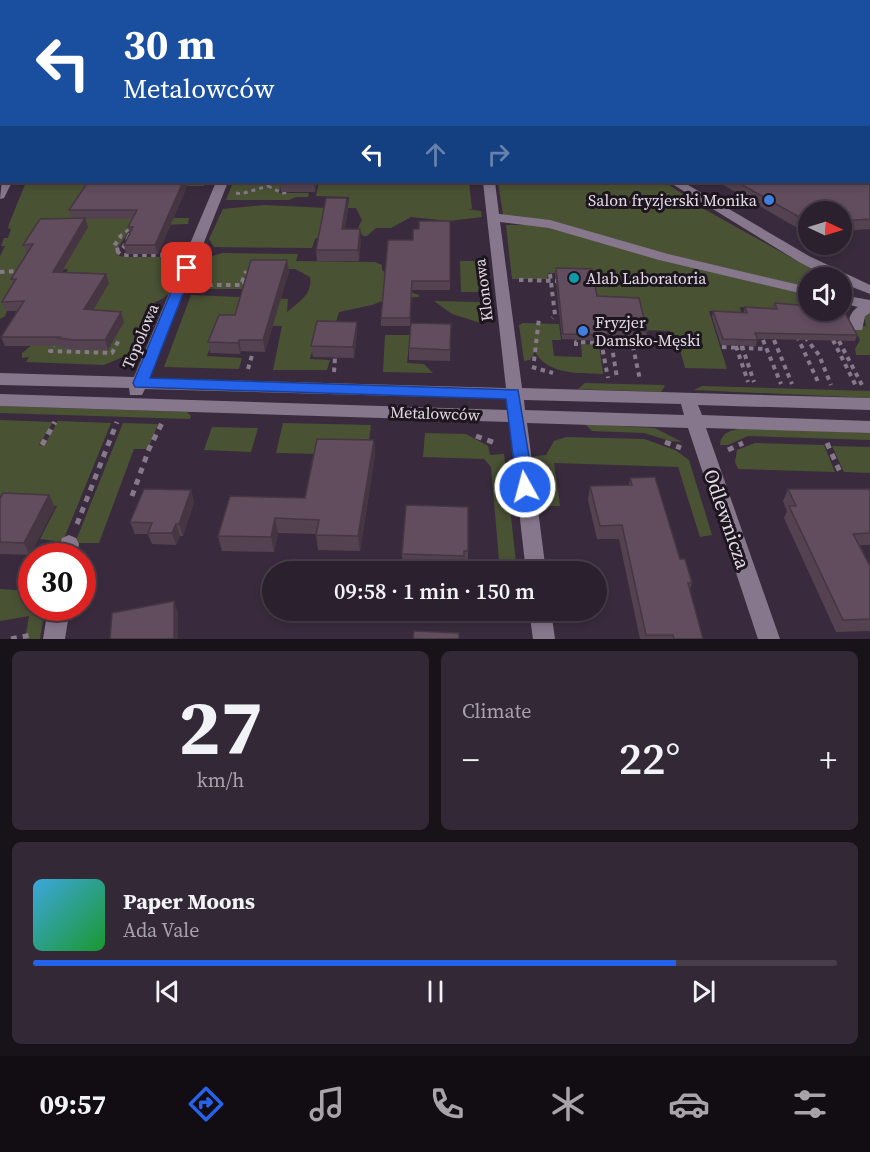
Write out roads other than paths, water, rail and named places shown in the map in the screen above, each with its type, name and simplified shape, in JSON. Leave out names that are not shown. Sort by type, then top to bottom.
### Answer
[{"type":"street","name":"Klonowa","points":[[489,183],[535,561]]},
{"type":"street","points":[[677,183],[820,267]]},
{"type":"street","name":"Topolowa","points":[[130,404],[220,187]]},
{"type":"street","points":[[493,217],[550,224],[664,257],[798,289]]},
{"type":"street","points":[[852,283],[870,290]]},
{"type":"street","points":[[852,301],[870,307]]},
{"type":"street","points":[[857,327],[859,311],[870,307]]},
{"type":"street","name":"Metalowców","points":[[0,379],[870,404]]},
{"type":"street","name":"Odlewnicza","points":[[687,398],[769,639]]},
{"type":"street","name":"Metalowców","points":[[0,400],[870,426]]},
{"type":"street","points":[[54,639],[57,621]]},
{"type":"street","points":[[542,621],[544,639]]},
{"type":"place","name":"Salon fryzjerski Monika","points":[[769,200]]},
{"type":"place","name":"Alab Laboratoria","points":[[574,278]]},
{"type":"place","name":"Fryzjer Damsko-Męski","points":[[583,331]]}]
